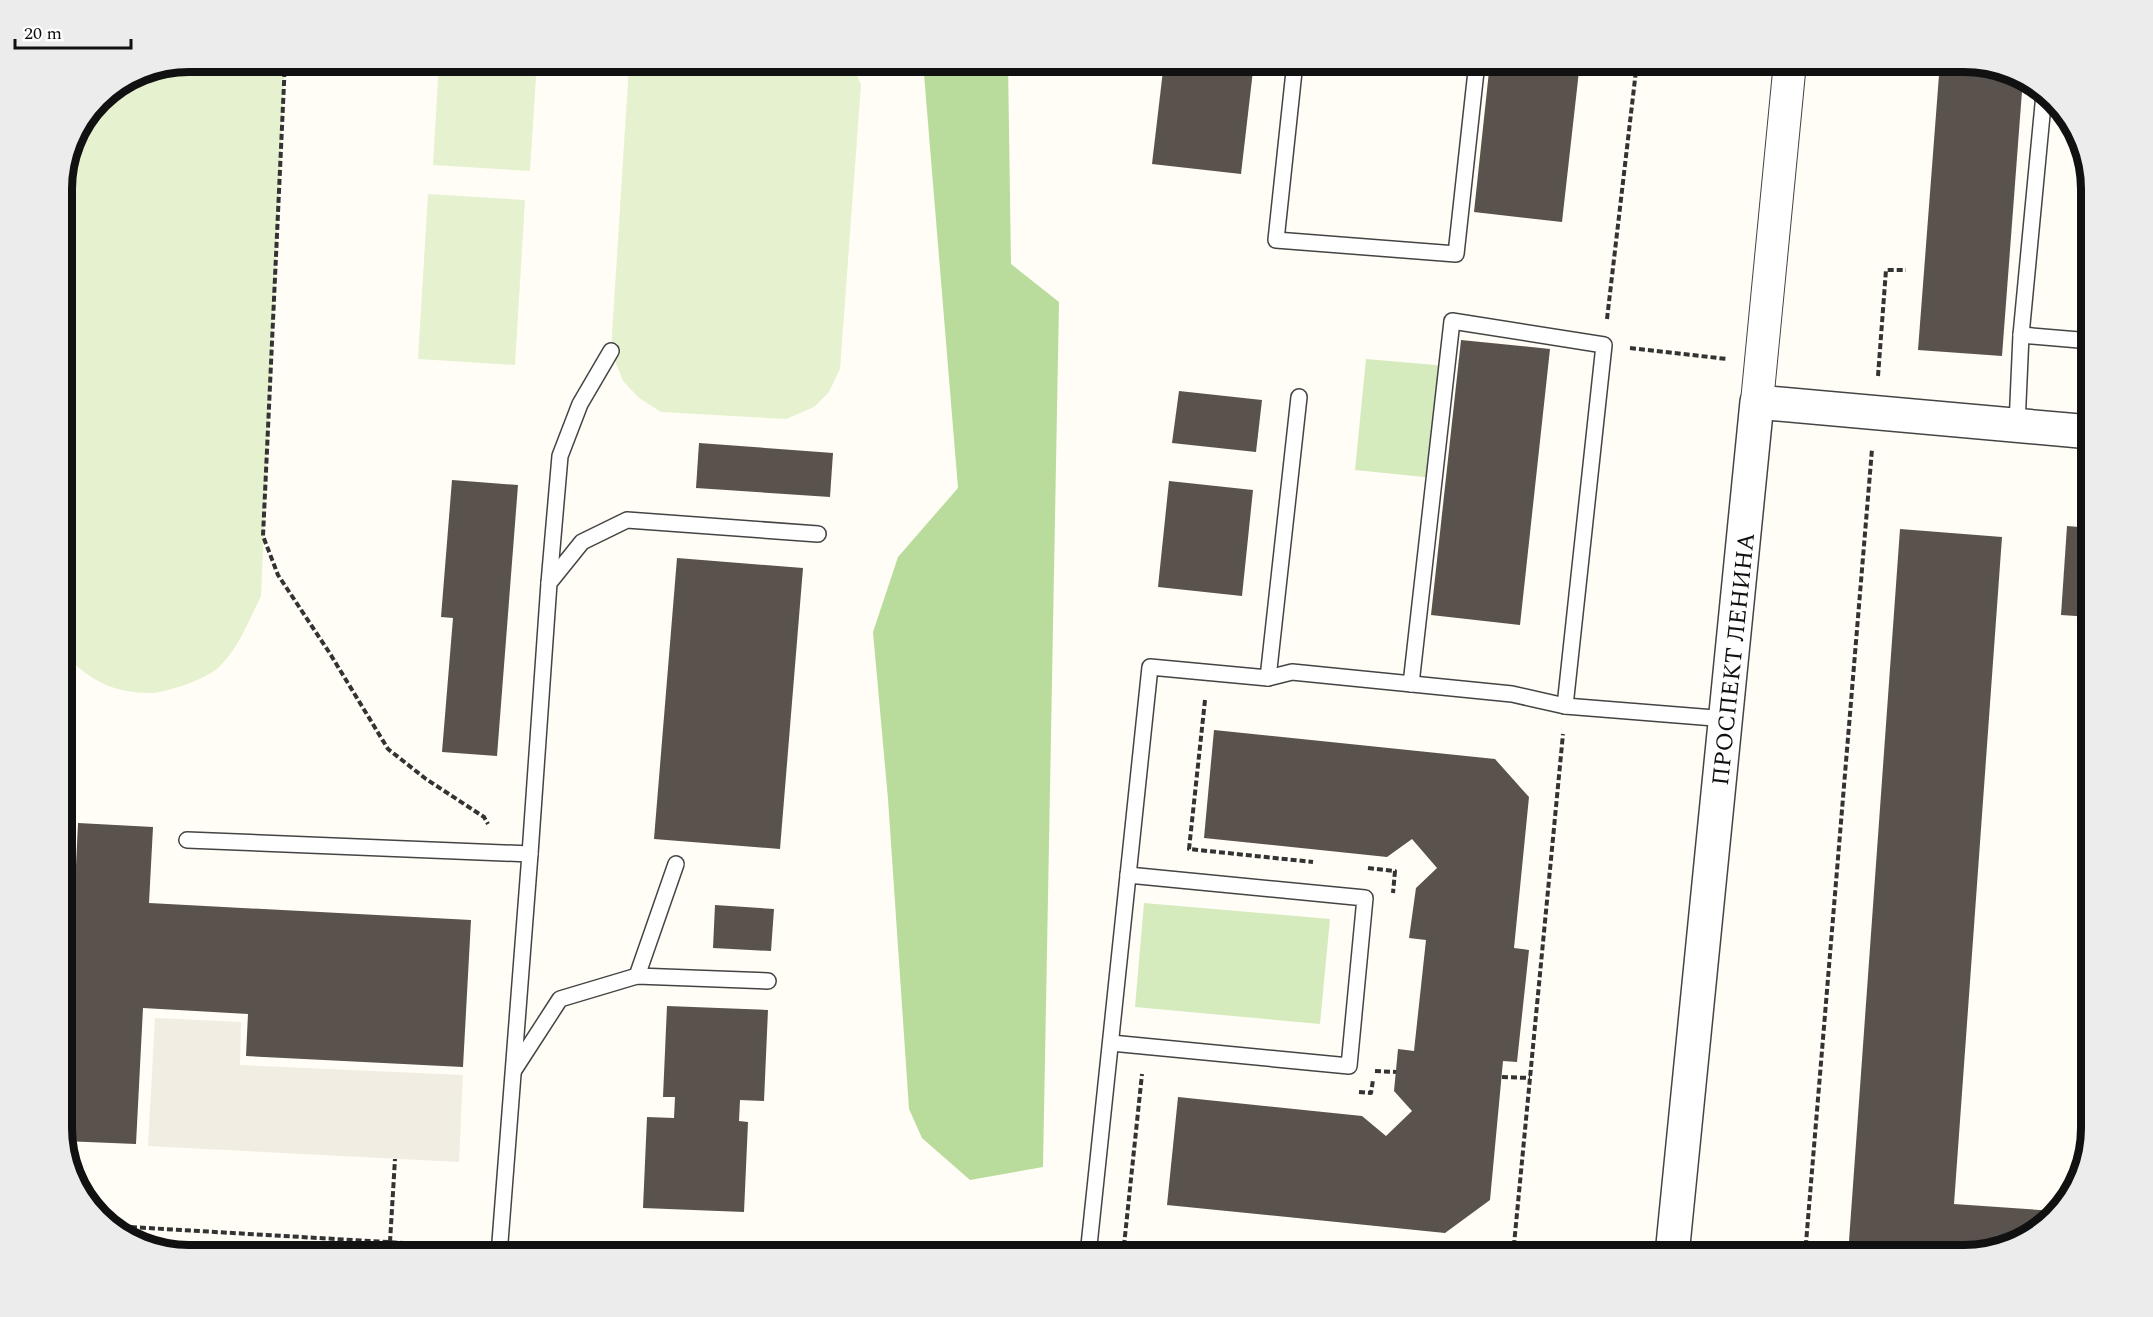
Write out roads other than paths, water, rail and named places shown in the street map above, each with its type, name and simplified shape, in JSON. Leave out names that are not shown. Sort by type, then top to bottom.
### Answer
[{"type":"street","name":"ПРОСПЕКТ ЛЕНИНА","points":[[1673,1245],[1727,719],[1789,72]]},
{"type":"street","points":[[1757,402],[2081,431]]},
{"type":"lane","points":[[1294,72],[1276,240],[1456,254],[1476,72]]},
{"type":"lane","points":[[2017,424],[2021,334],[2043,103]]},
{"type":"lane","points":[[1411,684],[1451,321],[1604,345],[1566,706]]},
{"type":"lane","points":[[2021,334],[2081,340]]},
{"type":"lane","points":[[500,1245],[560,456],[580,404],[611,351]]},
{"type":"lane","points":[[1268,678],[1299,397]]},
{"type":"lane","points":[[549,583],[582,542],[627,520],[818,534]]},
{"type":"lane","points":[[1089,1245],[1150,667],[1268,678],[1292,672],[1512,694],[1566,706],[1727,719]]},
{"type":"lane","points":[[187,840],[530,854]]},
{"type":"lane","points":[[637,976],[676,864]]},
{"type":"lane","points":[[1111,1043],[1349,1066],[1365,898],[1128,875]]},
{"type":"lane","points":[[513,1072],[560,999],[637,976],[768,981]]}]
